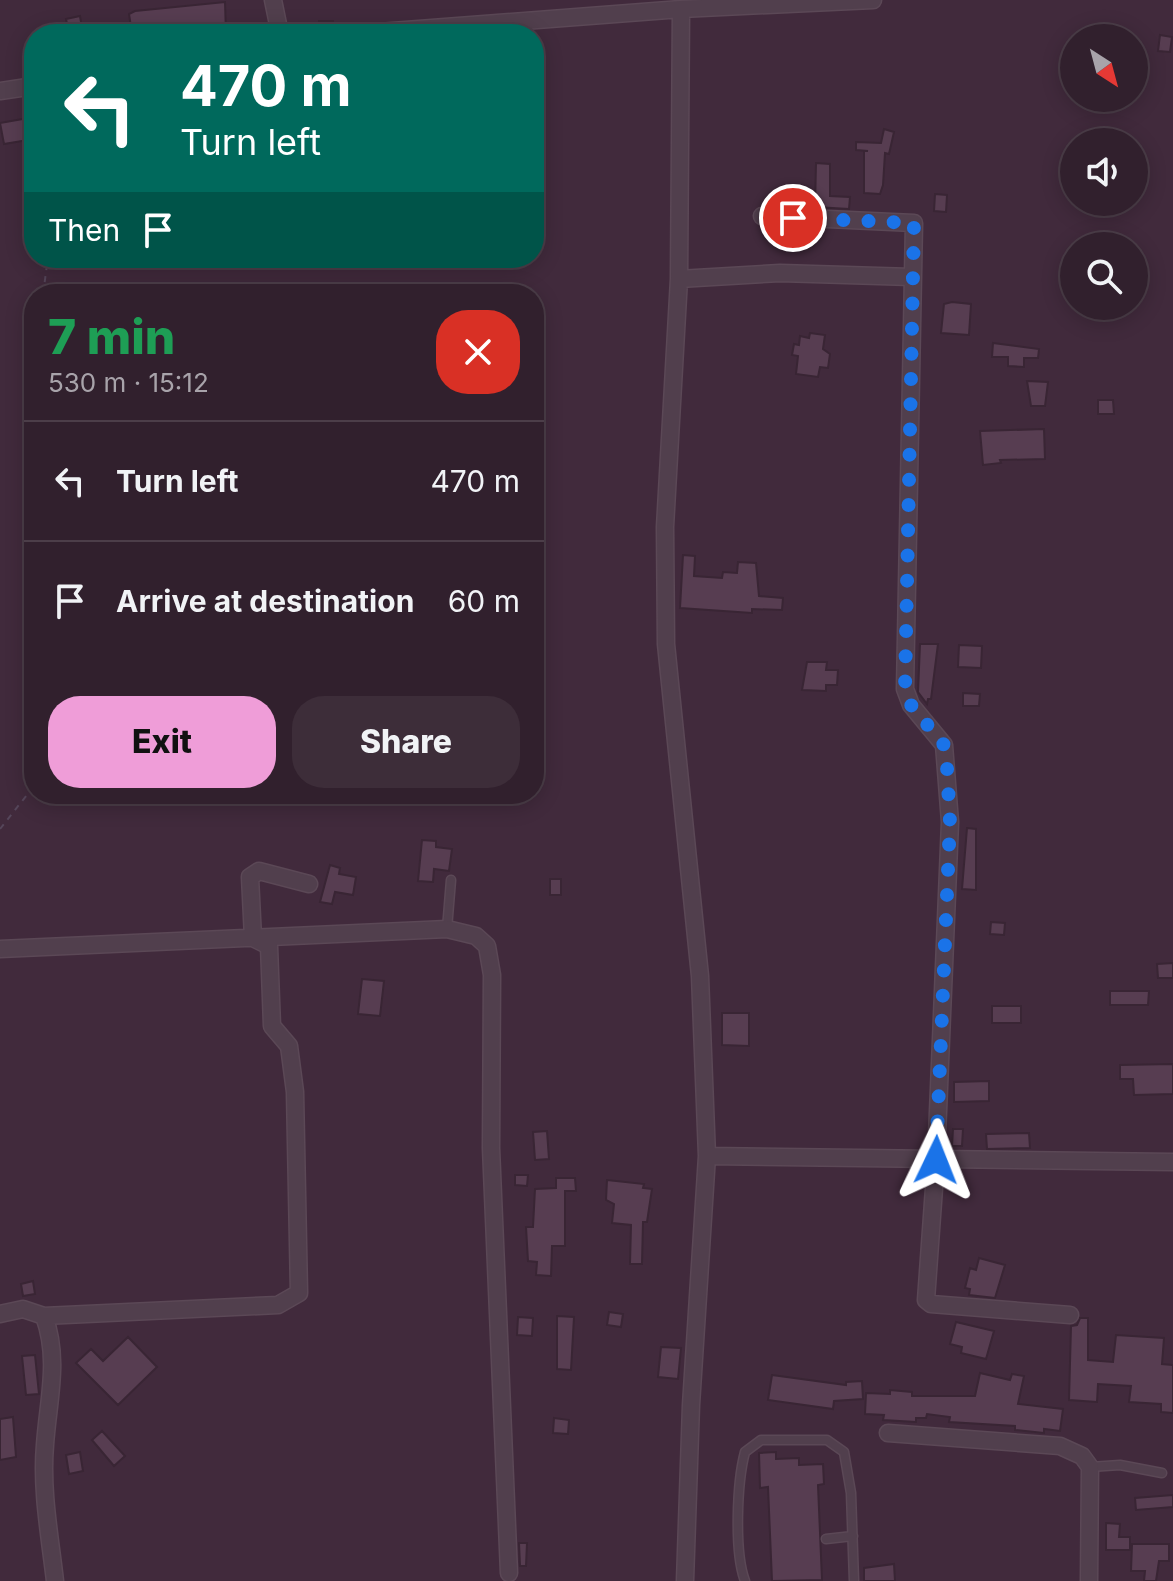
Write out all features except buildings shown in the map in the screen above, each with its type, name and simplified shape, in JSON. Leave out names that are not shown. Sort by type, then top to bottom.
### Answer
[{"type":"street","points":[[273,0],[278,24]]},
{"type":"street","points":[[508,24],[681,9],[873,0]]},
{"type":"street","points":[[681,9],[679,279],[665,527],[666,644],[700,976],[707,1156],[691,1405],[685,1581]]},
{"type":"street","points":[[0,91],[24,87]]},
{"type":"street","points":[[762,216],[914,223],[905,689],[911,705],[944,745],[950,822],[928,1302],[1070,1315]]},
{"type":"street","points":[[679,279],[780,273],[912,277]]},
{"type":"street","points":[[253,938],[250,877],[259,871],[309,884]]},
{"type":"street","points":[[0,949],[447,929],[476,936],[487,946],[492,975],[491,1164],[499,1275],[500,1428],[509,1573]]},
{"type":"street","points":[[0,1314],[23,1309],[44,1316],[278,1305],[299,1293],[295,1092],[289,1046],[272,1026],[269,946],[253,938]]},
{"type":"street","points":[[707,1156],[1173,1162]]},
{"type":"street","points":[[44,1316],[53,1355],[45,1447],[55,1581]]},
{"type":"street","points":[[888,1433],[1060,1446],[1082,1456],[1090,1467],[1089,1581]]},
{"type":"lane","points":[[447,929],[451,880]]},
{"type":"lane","points":[[745,1581],[740,1530],[741,1469],[745,1452],[761,1440],[827,1440],[844,1452],[853,1536],[854,1581]]},
{"type":"lane","points":[[1090,1467],[1120,1465],[1162,1473]]},
{"type":"lane","points":[[826,1539],[853,1536]]},
{"type":"path","points":[[0,829],[24,799]]},
{"type":"route","points":[[793,218],[914,223],[905,689],[911,705],[944,745],[950,822],[936,1160]]}]
